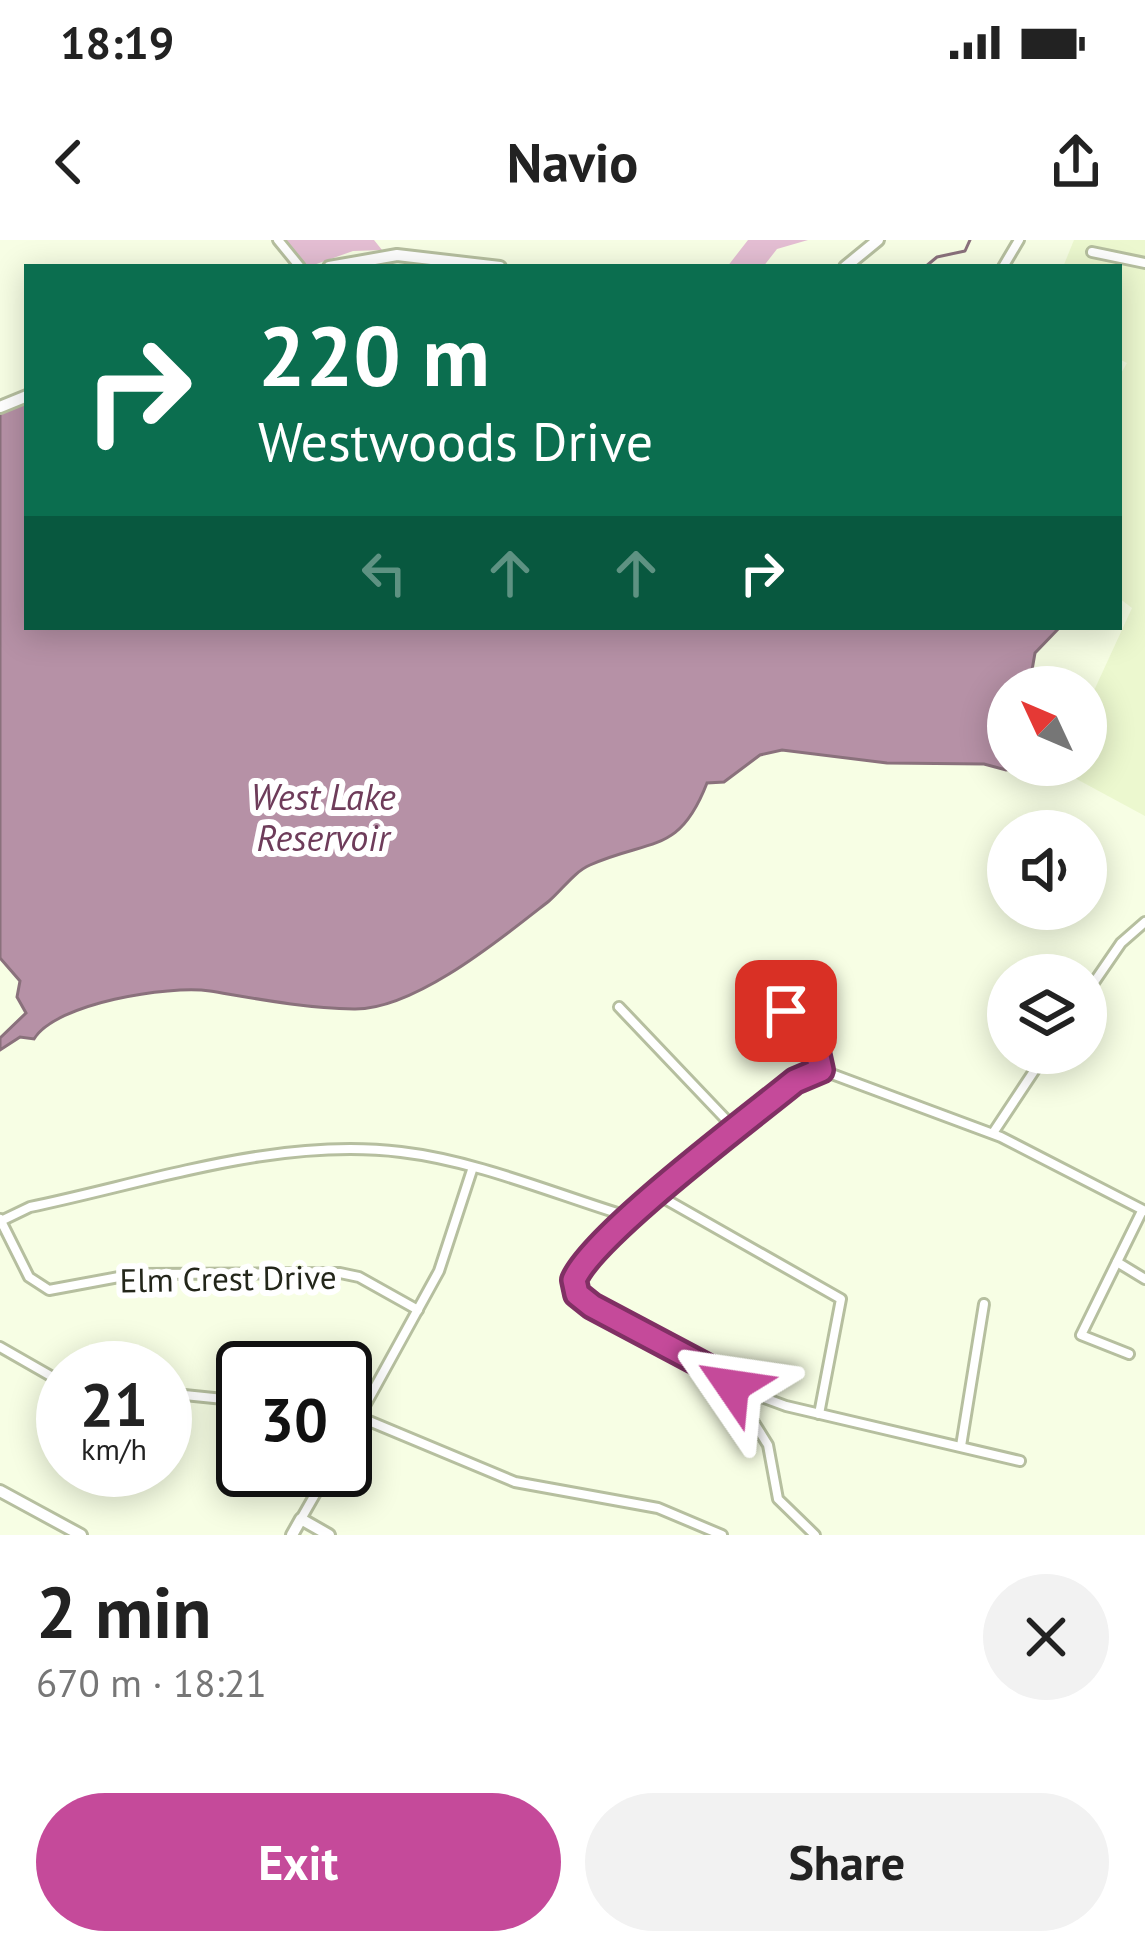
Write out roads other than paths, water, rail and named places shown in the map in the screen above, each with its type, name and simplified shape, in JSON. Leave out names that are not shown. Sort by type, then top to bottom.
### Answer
[{"type":"main road","points":[[849,264],[878,240]]},
{"type":"main road","points":[[346,264],[397,255],[474,264]]},
{"type":"main road","points":[[0,1491],[81,1535]]},
{"type":"main road","points":[[292,1535],[301,1519],[329,1535]]},
{"type":"street","points":[[278,240],[298,264]]},
{"type":"street","points":[[1092,252],[1145,263]]},
{"type":"street","points":[[1107,964],[1145,922]]},
{"type":"street","points":[[775,999],[812,1029],[821,1070]]},
{"type":"street","points":[[619,1007],[736,1130]]},
{"type":"street","points":[[1020,1461],[819,1414],[732,1386],[577,1294],[574,1284],[580,1268],[632,1217],[795,1081],[821,1070],[993,1133],[1143,1211],[1081,1337],[1129,1354]]},
{"type":"street","points":[[993,1133],[1032,1074]]},
{"type":"street","points":[[1,1220],[30,1207],[261,1157],[394,1151],[632,1217]]},
{"type":"street","points":[[372,1394],[445,1259],[472,1170]]},
{"type":"street","points":[[658,1195],[841,1299],[819,1414]]},
{"type":"street","name":"Elm Crest Drive","points":[[1,1220],[28,1277],[50,1290],[135,1274],[340,1273],[359,1277],[418,1310]]},
{"type":"street","points":[[1117,1262],[1145,1280]]},
{"type":"street","points":[[961,1446],[983,1304]]},
{"type":"street","points":[[0,1347],[36,1368]]},
{"type":"street","points":[[732,1386],[768,1445],[778,1499],[815,1535]]},
{"type":"street","points":[[372,1421],[515,1482],[665,1510],[722,1535]]},
{"type":"street","points":[[301,1519],[314,1497]]},
{"type":"water","name":"West Lake Reservoir","points":[[24,401],[24,630],[1057,630],[1035,653],[1033,666],[987,666],[987,765],[887,763],[782,750],[760,755],[724,782],[707,783],[674,833],[584,868],[483,951],[404,998],[354,1009],[210,991],[142,994],[65,1015],[34,1039],[20,1037],[0,1050],[0,1038],[26,1013],[17,997],[20,981],[0,958],[0,411]]},
{"type":"waterway","points":[[929,264],[937,257],[965,251],[970,240]]}]
